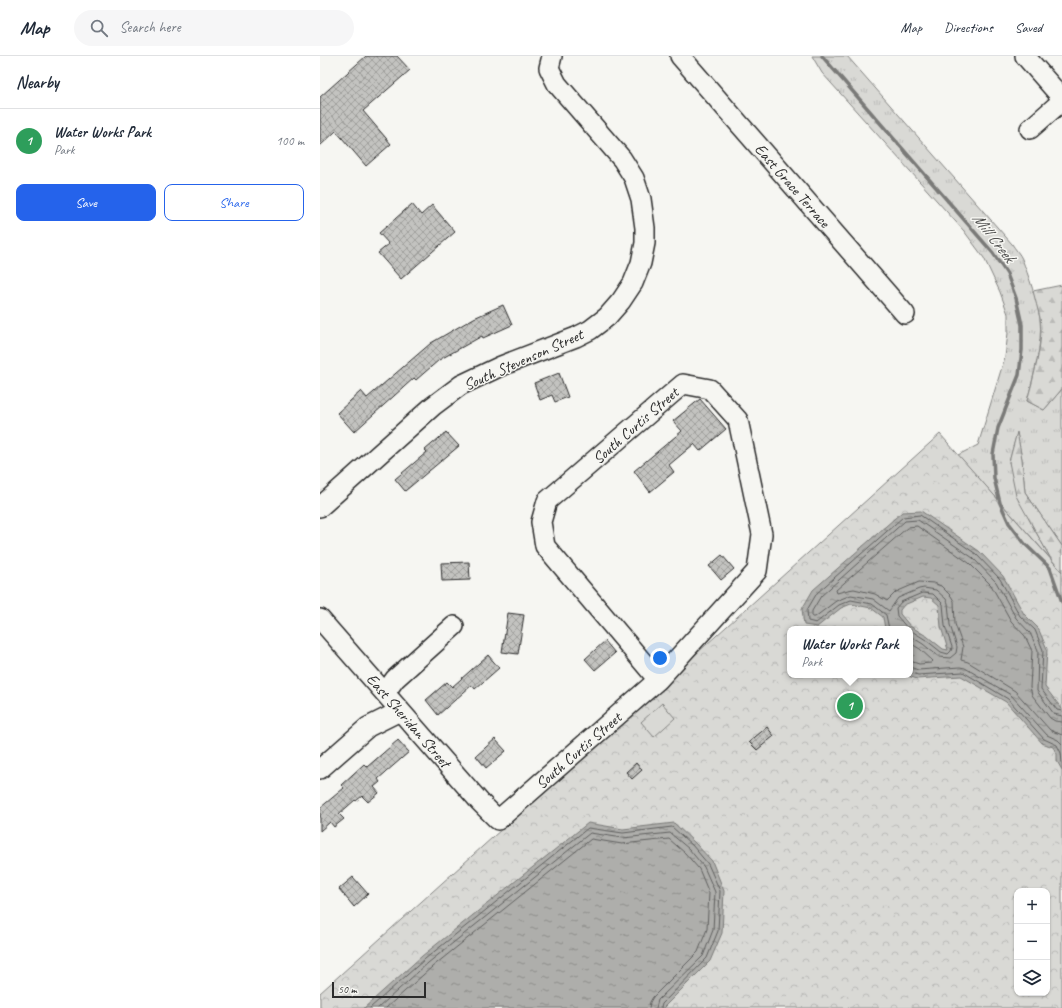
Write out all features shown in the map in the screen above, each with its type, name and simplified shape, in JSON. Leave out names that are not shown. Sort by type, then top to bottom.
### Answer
[{"type":"street","name":"South Stevenson Street","points":[[320,507],[433,406],[461,386],[501,366],[576,337],[590,330],[612,312],[633,283],[641,263],[645,243],[644,215],[641,199],[634,178],[622,159],[557,84],[549,68],[552,56]]},
{"type":"street","name":"East Grace Terrace","points":[[680,56],[905,314]]},
{"type":"street","points":[[1025,56],[1062,100],[1030,129]]},
{"type":"street","name":"South Curtis Street","points":[[498,820],[658,680],[757,571],[762,534],[738,420],[710,388],[683,384],[547,501],[542,522],[545,546],[658,680]]},
{"type":"street","name":"East Sheridan Street","points":[[320,619],[480,802],[498,820]]},
{"type":"street","points":[[385,693],[395,679],[454,626]]},
{"type":"street","points":[[320,770],[368,727],[400,711]]},
{"type":"green space","points":[[812,56],[847,56],[1012,244],[1021,257],[1035,297],[1041,328],[1037,360],[1027,401],[1044,410],[1062,389],[1062,546],[1025,492],[1022,459],[1017,433],[1009,462],[1032,525],[1051,559],[958,455],[978,445],[1005,357],[1008,333],[1008,314],[1000,292],[984,258],[964,231],[822,73]]},
{"type":"green space","points":[[1062,285],[1062,389],[1044,410],[1027,401],[1037,360],[1041,327],[1033,291]]},
{"type":"green space","points":[[1017,432],[1022,459],[1025,492],[1062,546],[1062,572],[1051,559],[1016,496],[1009,462]]},
{"type":"green space","points":[[940,434],[1062,572],[1062,1008],[320,1008],[320,993]]},
{"type":"green space","points":[[662,703],[675,718],[654,737],[641,722]]},
{"type":"water","points":[[921,511],[979,551],[1003,576],[1024,614],[1038,628],[1047,649],[1045,687],[1062,709],[1062,770],[1057,761],[1057,754],[1053,747],[1042,743],[1006,702],[961,676],[917,679],[913,678],[913,628],[943,649],[948,650],[941,627],[939,605],[931,598],[923,597],[904,605],[900,610],[900,614],[910,626],[884,626],[883,617],[871,608],[851,604],[841,608],[818,626],[804,625],[802,609],[813,590],[902,512]]},
{"type":"water","points":[[588,823],[623,829],[674,823],[712,861],[724,891],[722,933],[710,961],[663,1008],[364,1008],[422,956]]},
{"type":"building","points":[[366,56],[397,56],[410,70],[363,111],[391,144],[366,166],[336,131],[320,146],[320,97]]},
{"type":"building","points":[[412,204],[421,215],[432,205],[455,232],[401,279],[378,253],[389,244],[379,233]]},
{"type":"building","points":[[503,305],[512,325],[483,338],[482,336],[439,360],[416,380],[414,378],[354,432],[337,413],[361,391],[367,398],[431,343],[474,318]]},
{"type":"building","points":[[559,373],[568,397],[555,402],[552,395],[540,400],[534,383]]},
{"type":"building","points":[[700,399],[726,429],[700,451],[694,444],[669,465],[674,472],[650,492],[634,471],[682,431],[673,421]]},
{"type":"building","points":[[446,432],[459,446],[405,491],[395,479],[427,452],[425,450]]},
{"type":"building","points":[[722,555],[734,569],[721,580],[709,566]]},
{"type":"building","points":[[469,562],[470,580],[442,581],[441,563]]},
{"type":"building","points":[[508,613],[524,615],[518,654],[502,652]]},
{"type":"building","points":[[605,641],[615,653],[595,670],[585,659]]},
{"type":"building","points":[[488,655],[499,668],[475,689],[472,685],[438,715],[426,700],[447,682],[452,687]]},
{"type":"building","points":[[767,727],[774,736],[757,750],[749,742]]},
{"type":"building","points":[[495,739],[506,751],[486,768],[476,756]]},
{"type":"building","points":[[398,740],[409,752],[378,779],[380,782],[374,787],[379,793],[368,802],[362,796],[356,801],[355,800],[339,814],[344,819],[334,827],[330,822],[320,831],[320,808],[344,788],[341,785],[364,764],[367,767]]},
{"type":"building","points":[[636,763],[642,770],[632,779],[626,772]]},
{"type":"building","points":[[353,877],[368,894],[354,907],[339,889]]},
{"type":"waterway","name":"Mill Creek","points":[[822,56],[993,253],[1007,274],[1016,298],[1022,325],[1022,350],[1019,375],[998,428],[993,454],[994,478],[1000,503],[1009,523],[1025,544],[1050,568],[1062,602]]},
{"type":"place","name":"Water Works Park","points":[[850,706]]}]
